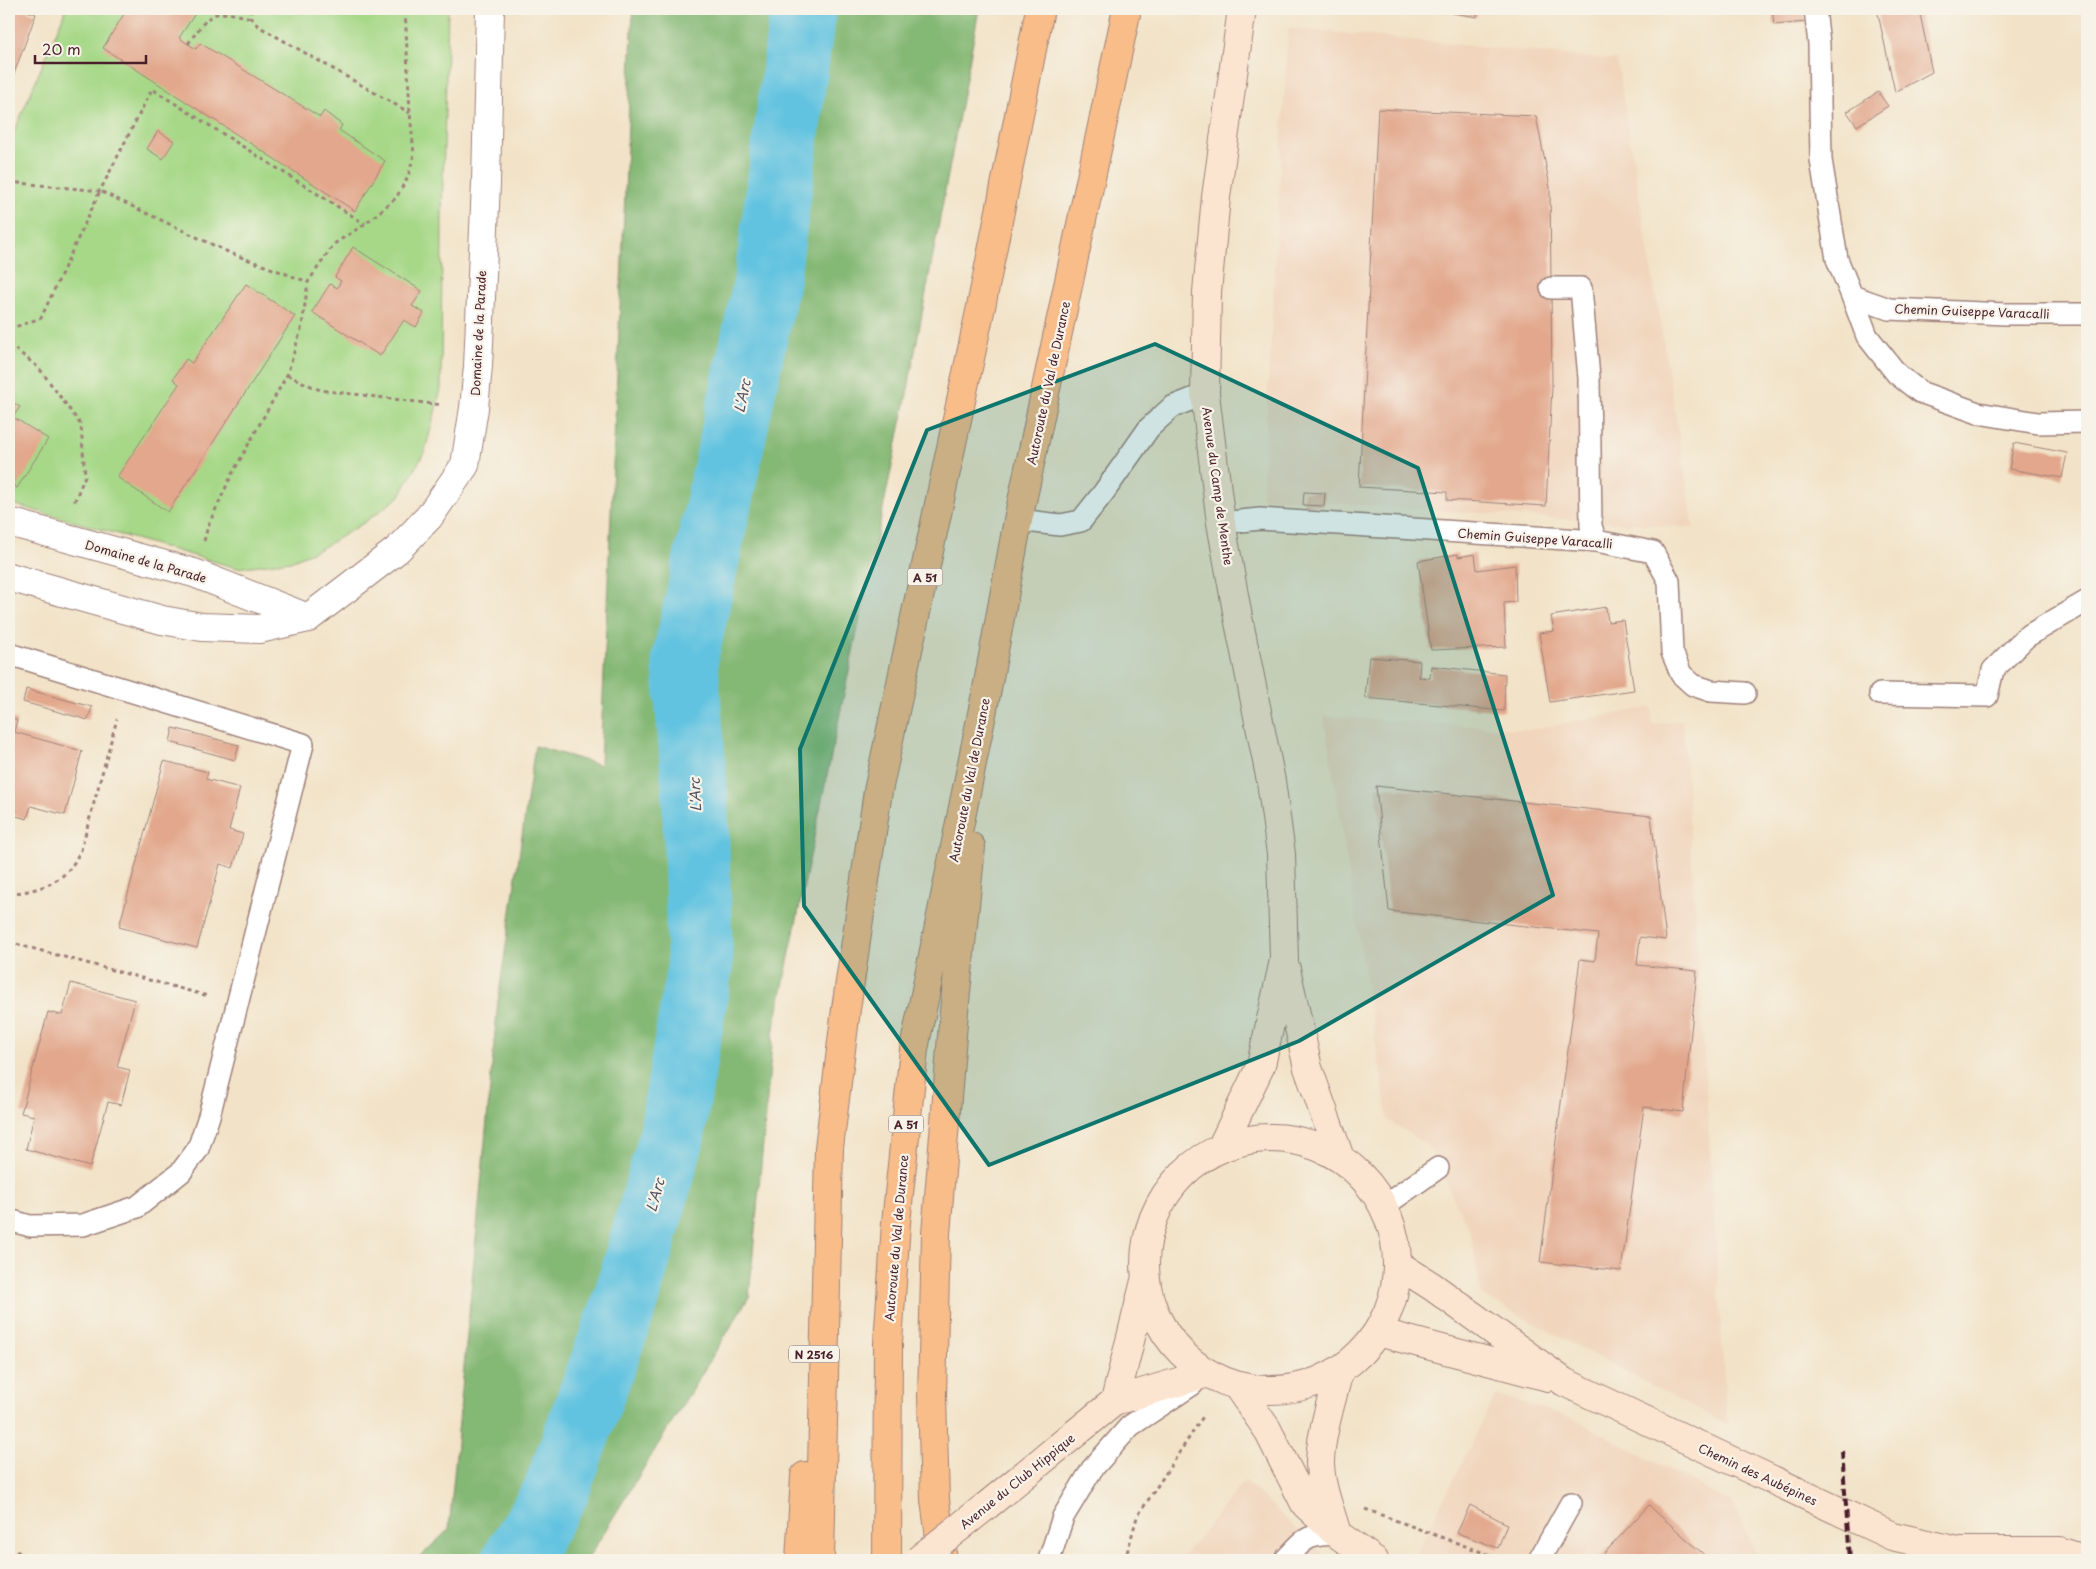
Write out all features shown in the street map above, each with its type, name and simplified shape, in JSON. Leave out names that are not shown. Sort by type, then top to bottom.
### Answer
[{"type":"highway","name":"A 51","points":[[820,1560],[830,1148],[846,1009],[878,791],[980,312],[1040,9]]},
{"type":"highway","name":"Autoroute du Val de Durance","points":[[887,1560],[888,1343],[896,1223],[914,1049],[986,694],[1018,520],[1127,9]]},
{"type":"highway","points":[[942,1560],[935,1500],[932,1396],[936,1234],[954,1011],[986,694]]},
{"type":"highway","name":"N 2516","points":[[800,1560],[830,1148]]},
{"type":"main road","name":"Avenue du Camp de Menthe","points":[[1242,9],[1216,197],[1207,292],[1205,394],[1221,523],[1271,781],[1281,854],[1284,960],[1308,1068],[1340,1158]]},
{"type":"main road","name":"Avenue du Camp de Menthe","points":[[1221,1148],[1261,1065],[1284,960]]},
{"type":"main road","points":[[1115,1401],[1146,1279],[1146,1247],[1155,1215],[1171,1188],[1193,1165],[1221,1148],[1245,1140],[1269,1138],[1294,1140],[1318,1146],[1340,1158],[1358,1172],[1384,1206],[1396,1244],[1398,1264],[1395,1288],[1388,1311],[1378,1332],[1360,1353],[1339,1371],[1315,1383],[1289,1389],[1264,1390],[1224,1381]]},
{"type":"main road","name":"Chemin des Aubépines","points":[[1398,1264],[1433,1287],[1564,1382]]},
{"type":"main road","points":[[1146,1279],[1156,1316],[1178,1349],[1224,1381],[1267,1429],[1305,1504],[1337,1534],[1374,1560]]},
{"type":"main road","name":"Chemin des Aubépines","points":[[1378,1332],[1564,1382],[1892,1536],[1970,1556],[2059,1551],[2087,1560]]},
{"type":"main road","points":[[1337,1534],[1320,1463],[1339,1371]]},
{"type":"main road","name":"Avenue du Club Hippique","points":[[918,1560],[1115,1401],[1224,1381]]},
{"type":"street","name":"Domaine de la Parade","points":[[9,577],[162,620],[202,627],[259,629],[308,618],[397,550],[429,517],[465,465],[474,408],[478,366],[486,183],[490,9]]},
{"type":"street","name":"Domaine de la Parade","points":[[9,522],[194,573],[308,618]]},
{"type":"lane","points":[[1815,9],[1819,44],[1821,160],[1837,259],[1867,336],[1897,374],[1920,392],[1978,413],[2038,423],[2087,422]]},
{"type":"lane","points":[[1551,288],[1581,288],[1589,378],[1591,526],[1596,541]]},
{"type":"lane","name":"Chemin Guiseppe Varacalli","points":[[1852,296],[1889,309],[2006,314],[2087,314]]},
{"type":"lane","points":[[1018,520],[1060,525],[1081,521],[1149,428],[1172,406],[1205,394]]},
{"type":"lane","name":"Chemin Guiseppe Varacalli","points":[[1221,523],[1260,519],[1596,541],[1653,552],[1669,580],[1672,652],[1682,674],[1693,685],[1711,691],[1745,693]]},
{"type":"lane","points":[[1880,694],[1987,696],[1994,670],[2026,637],[2087,601]]},
{"type":"lane","points":[[9,654],[304,744],[209,1116],[198,1149],[181,1172],[137,1207],[83,1225],[30,1226],[9,1220]]},
{"type":"lane","points":[[1384,1206],[1438,1168]]},
{"type":"lane","points":[[1049,1560],[1063,1518],[1092,1469],[1130,1426],[1224,1381]]},
{"type":"lane","points":[[1538,1560],[1571,1504]]},
{"type":"lane","points":[[1285,1560],[1304,1539],[1319,1535],[1337,1534]]},
{"type":"path","points":[[251,9],[251,18]]},
{"type":"path","points":[[194,573],[208,526],[232,474],[287,375],[302,326],[308,282],[334,244],[364,224],[396,198],[408,177],[414,154],[410,114],[405,9]]},
{"type":"path","points":[[188,44],[211,15],[224,12],[251,18],[258,26],[410,114]]},
{"type":"path","points":[[9,329],[41,318],[100,191],[152,88],[364,224]]},
{"type":"path","points":[[9,182],[100,191],[230,253],[308,282]]},
{"type":"path","points":[[9,344],[39,368],[81,425],[86,476],[60,536]]},
{"type":"path","points":[[287,375],[320,390],[474,408]]},
{"type":"path","points":[[9,893],[29,891],[51,883],[71,869],[82,850],[125,690]]},
{"type":"path","points":[[9,942],[238,1004]]},
{"type":"path","points":[[1125,1560],[1137,1517],[1224,1381]]},
{"type":"path","points":[[1360,1506],[1503,1560]]},
{"type":"path","points":[[9,1548],[33,1560]]},
{"type":"highlighted area","points":[[1155,344],[1418,468],[1553,895],[1299,1041],[989,1165],[804,906],[800,749],[927,430]]},
{"type":"shaded area","points":[[1288,28],[1617,60],[1694,528],[1262,498]]},
{"type":"shaded area","points":[[1652,707],[1652,725],[1683,720],[1727,1425],[1482,1296],[1470,1232],[1428,1146],[1388,1120],[1324,716],[1529,730]]},
{"type":"shaded area","points":[[1496,1395],[1570,1417],[1732,1503],[1759,1560],[1413,1560]]},
{"type":"shaded area","points":[[1245,1481],[1330,1560],[1180,1560]]},
{"type":"green space","points":[[66,9],[448,9],[442,212],[441,389],[425,451],[399,497],[362,524],[322,548],[290,561],[237,568],[9,503],[9,128],[15,130]]},
{"type":"green space","points":[[633,9],[979,9],[907,394],[773,1033],[749,1297],[587,1560],[417,1560],[449,1529],[498,1001],[535,746],[600,765]]},
{"type":"building","points":[[9,9],[21,9],[36,14],[9,87]]},
{"type":"building","points":[[127,9],[198,9],[179,38],[196,49],[200,43],[320,117],[324,111],[342,125],[339,130],[385,161],[355,211],[103,48]]},
{"type":"building","points":[[1434,9],[1478,9],[1477,17]]},
{"type":"building","points":[[1772,9],[1804,9],[1806,22],[1774,25]]},
{"type":"building","points":[[1877,9],[1919,9],[1932,72],[1895,92]]},
{"type":"building","points":[[1878,92],[1888,106],[1857,126],[1847,112]]},
{"type":"building","points":[[1378,109],[1536,116],[1550,187],[1552,386],[1546,506],[1447,500],[1447,492],[1359,487]]},
{"type":"building","points":[[158,131],[174,141],[163,159],[147,149]]},
{"type":"building","points":[[353,247],[422,291],[412,306],[424,313],[416,327],[404,320],[380,356],[312,312],[330,284],[337,288],[341,281],[335,277]]},
{"type":"building","points":[[246,284],[295,316],[168,512],[117,477],[179,384],[173,379],[186,359],[192,363]]},
{"type":"building","points":[[9,400],[20,407],[13,417],[48,439],[17,488],[9,482]]},
{"type":"building","points":[[2014,443],[2067,453],[2062,478],[2009,469]]},
{"type":"building","points":[[1304,492],[1325,493],[1324,506],[1303,505]]},
{"type":"building","points":[[1458,554],[1458,557],[1475,554],[1477,570],[1515,565],[1516,602],[1504,603],[1506,647],[1431,650],[1418,561]]},
{"type":"building","points":[[1606,607],[1608,622],[1623,620],[1634,690],[1550,702],[1539,633],[1554,631],[1551,616]]},
{"type":"building","points":[[1369,657],[1420,661],[1419,677],[1430,678],[1431,666],[1505,674],[1504,711],[1365,698]]},
{"type":"building","points":[[26,689],[92,707],[88,720],[23,702]]},
{"type":"building","points":[[9,717],[17,720],[14,732],[82,751],[65,815],[31,806],[27,819],[9,814]]},
{"type":"building","points":[[173,728],[239,745],[235,760],[170,742]]},
{"type":"building","points":[[164,761],[208,772],[206,779],[240,788],[229,830],[243,834],[233,868],[220,864],[197,948],[119,927]]},
{"type":"building","points":[[1376,786],[1651,816],[1666,940],[1640,937],[1637,965],[1697,971],[1683,1112],[1644,1107],[1621,1271],[1540,1262],[1580,959],[1595,961],[1598,934],[1389,911]]},
{"type":"building","points":[[71,983],[135,1000],[117,1067],[130,1070],[121,1105],[108,1102],[90,1167],[26,1149],[34,1116],[21,1113],[48,1012],[62,1015]]},
{"type":"building","points":[[1470,1505],[1507,1524],[1498,1548],[1457,1533]]},
{"type":"building","points":[[1649,1505],[1654,1510],[1710,1560],[1598,1560]]},
{"type":"waterway","name":"L'Arc","points":[[515,1560],[555,1494],[625,1303],[671,1140],[700,964],[695,795],[685,659],[767,279],[803,9]]},
{"type":"railway","points":[[1842,1451],[1850,1560]]}]
